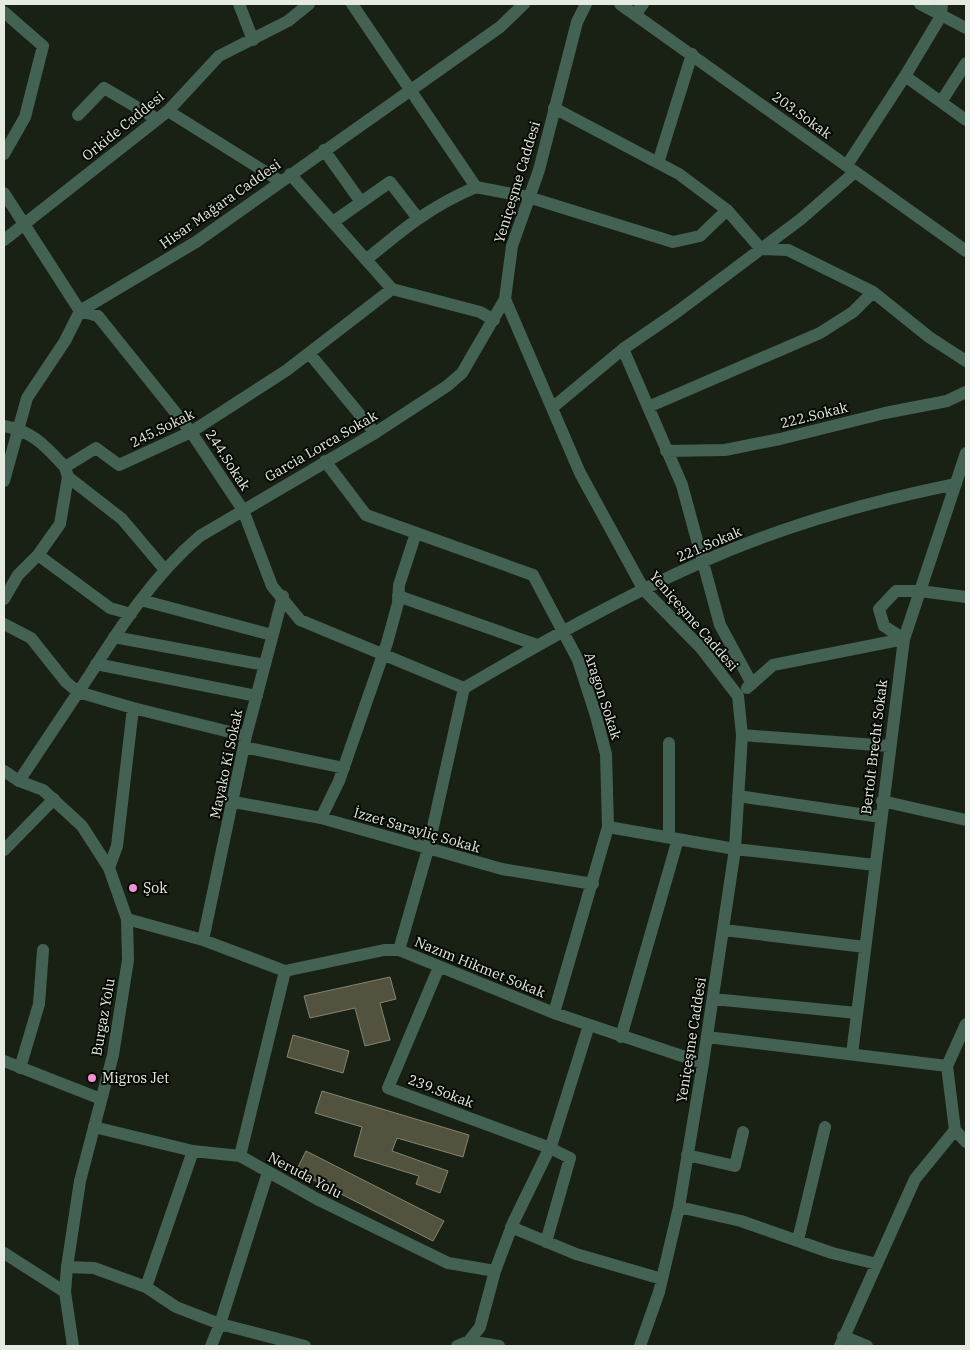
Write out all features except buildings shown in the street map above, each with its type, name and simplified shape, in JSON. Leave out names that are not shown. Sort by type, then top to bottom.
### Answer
[{"type":"street","points":[[239,4],[253,40]]},
{"type":"street","name":"Orkide Caddesi","points":[[4,240],[162,115],[219,56],[288,22],[310,4]]},
{"type":"street","points":[[352,4],[476,187]]},
{"type":"street","name":"Hisar Mağara Caddesi","points":[[80,311],[196,242],[285,177],[500,27],[524,4]]},
{"type":"street","name":"Yeniçeşme Caddesi","points":[[586,4],[577,22],[539,170],[512,246],[505,299],[580,473],[644,590],[701,648],[738,696],[742,735],[735,849],[714,999],[679,1207],[662,1279],[640,1346]]},
{"type":"street","name":"203.Sokak","points":[[620,4],[966,251]]},
{"type":"street","points":[[635,15],[643,4]]},
{"type":"street","points":[[920,4],[942,10],[966,28]]},
{"type":"street","points":[[552,408],[623,349],[678,312],[801,219],[851,169],[942,10]]},
{"type":"street","points":[[4,12],[43,46],[25,117],[4,154]]},
{"type":"street","points":[[658,163],[692,54]]},
{"type":"street","points":[[941,102],[966,63]]},
{"type":"street","points":[[905,76],[966,120]]},
{"type":"street","points":[[78,115],[104,88],[162,115],[285,177],[333,222],[392,289],[480,312],[494,320]]},
{"type":"street","points":[[554,108],[679,174],[728,210],[761,249],[788,250],[873,292],[929,337],[966,361]]},
{"type":"street","points":[[324,150],[361,202]]},
{"type":"street","points":[[333,222],[390,182],[417,218]]},
{"type":"street","points":[[366,260],[417,218],[448,199],[476,187],[528,197],[672,242],[700,236],[728,210]]},
{"type":"street","points":[[4,193],[26,224],[80,311],[64,341],[27,398],[19,429],[10,452],[4,481]]},
{"type":"street","name":"245.Sokak","points":[[67,472],[96,448],[119,465],[191,432],[287,370],[392,289]]},
{"type":"street","points":[[648,408],[820,333],[853,312],[873,292]]},
{"type":"street","name":"Garcia Lorca Sokak","points":[[19,781],[114,637],[165,570],[200,536],[375,433],[448,386],[462,373],[505,299]]},
{"type":"street","name":"244.Sokak","points":[[80,311],[98,316],[191,432],[243,510],[272,586],[300,620],[464,688]]},
{"type":"street","points":[[623,349],[682,485],[720,625],[752,684]]},
{"type":"street","points":[[309,353],[375,433]]},
{"type":"street","name":"222.Sokak","points":[[666,451],[724,450],[780,439],[886,413],[947,401],[966,392]]},
{"type":"street","points":[[4,426],[19,429],[40,441],[67,472],[122,519],[165,570]]},
{"type":"street","name":"Bertolt Brecht Sokak","points":[[852,1054],[882,801],[904,639],[966,453]]},
{"type":"street","name":"Aragon Sokak","points":[[325,461],[366,515],[533,575],[578,660],[606,754],[608,826],[593,884],[554,1013]]},
{"type":"street","points":[[4,599],[18,575],[38,556],[60,524],[67,472]]},
{"type":"street","name":"221.Sokak","points":[[464,688],[537,645],[702,562],[749,543],[889,497],[956,484]]},
{"type":"street","points":[[321,818],[344,768],[382,654],[398,603],[398,585],[416,533]]},
{"type":"street","points":[[38,556],[110,608],[131,614]]},
{"type":"street","points":[[904,639],[884,626],[879,608],[896,591],[920,590],[966,597]]},
{"type":"street","points":[[398,596],[537,645]]},
{"type":"street","name":"Mayako Ki Sokak","points":[[203,940],[234,802],[245,741],[282,597]]},
{"type":"street","points":[[141,600],[272,635]]},
{"type":"street","points":[[4,624],[31,638],[66,682],[78,692],[344,768]]},
{"type":"street","points":[[114,637],[264,665]]},
{"type":"street","points":[[738,696],[773,666],[904,639]]},
{"type":"street","points":[[96,664],[256,696]]},
{"type":"street","points":[[399,950],[428,849],[464,688]]},
{"type":"street","points":[[109,868],[117,846],[133,708]]},
{"type":"street","points":[[742,735],[889,746]]},
{"type":"street","points":[[621,1036],[674,838],[669,743]]},
{"type":"street","name":"Burgaz Yolu","points":[[4,771],[19,781],[43,790],[82,826],[109,868],[127,919],[128,960],[113,1055],[80,1181],[67,1267],[65,1292],[73,1346]]},
{"type":"street","points":[[738,796],[880,817]]},
{"type":"street","points":[[4,850],[54,799]]},
{"type":"street","points":[[882,801],[966,820]]},
{"type":"street","name":"İzzet Sarayliç Sokak","points":[[234,802],[321,818],[502,869],[593,884]]},
{"type":"street","points":[[608,826],[735,849],[875,865]]},
{"type":"street","points":[[127,919],[203,940],[285,971],[240,1156]]},
{"type":"street","points":[[724,930],[865,947]]},
{"type":"street","points":[[20,1068],[39,1004],[43,950]]},
{"type":"street","name":"Nazım Hikmet Sokak","points":[[285,971],[384,950],[399,950],[554,1013],[703,1063]]},
{"type":"street","name":"239.Sokak","points":[[440,967],[388,1088],[550,1148]]},
{"type":"street","points":[[714,999],[857,1013]]},
{"type":"street","points":[[966,1024],[948,1066],[955,1130],[966,1142]]},
{"type":"street","points":[[463,1344],[480,1327],[495,1271],[511,1228],[550,1148],[589,1025]]},
{"type":"street","points":[[707,1037],[948,1066]]},
{"type":"street","points":[[4,1061],[101,1099]]},
{"type":"street","name":"Neruda Yolu","points":[[94,1127],[193,1151],[240,1156],[317,1199],[448,1263],[495,1271]]},
{"type":"street","points":[[798,1240],[825,1127]]},
{"type":"street","points":[[867,1346],[841,1341],[915,1179],[955,1130]]},
{"type":"street","points":[[687,1156],[735,1166],[743,1132]]},
{"type":"street","points":[[546,1242],[570,1158],[550,1148]]},
{"type":"street","points":[[146,1287],[193,1151]]},
{"type":"street","points":[[211,1346],[220,1324],[268,1172]]},
{"type":"street","points":[[679,1207],[741,1221],[832,1253],[877,1264]]},
{"type":"street","points":[[511,1228],[576,1254],[662,1279]]},
{"type":"street","points":[[4,1253],[65,1292]]},
{"type":"street","points":[[67,1267],[94,1268],[146,1287],[176,1307],[220,1324],[305,1346]]},
{"type":"street","points":[[463,1344],[499,1346]]},
{"type":"place","name":"Şok","points":[[133,888]]},
{"type":"place","name":"Migros Jet","points":[[92,1078]]}]
